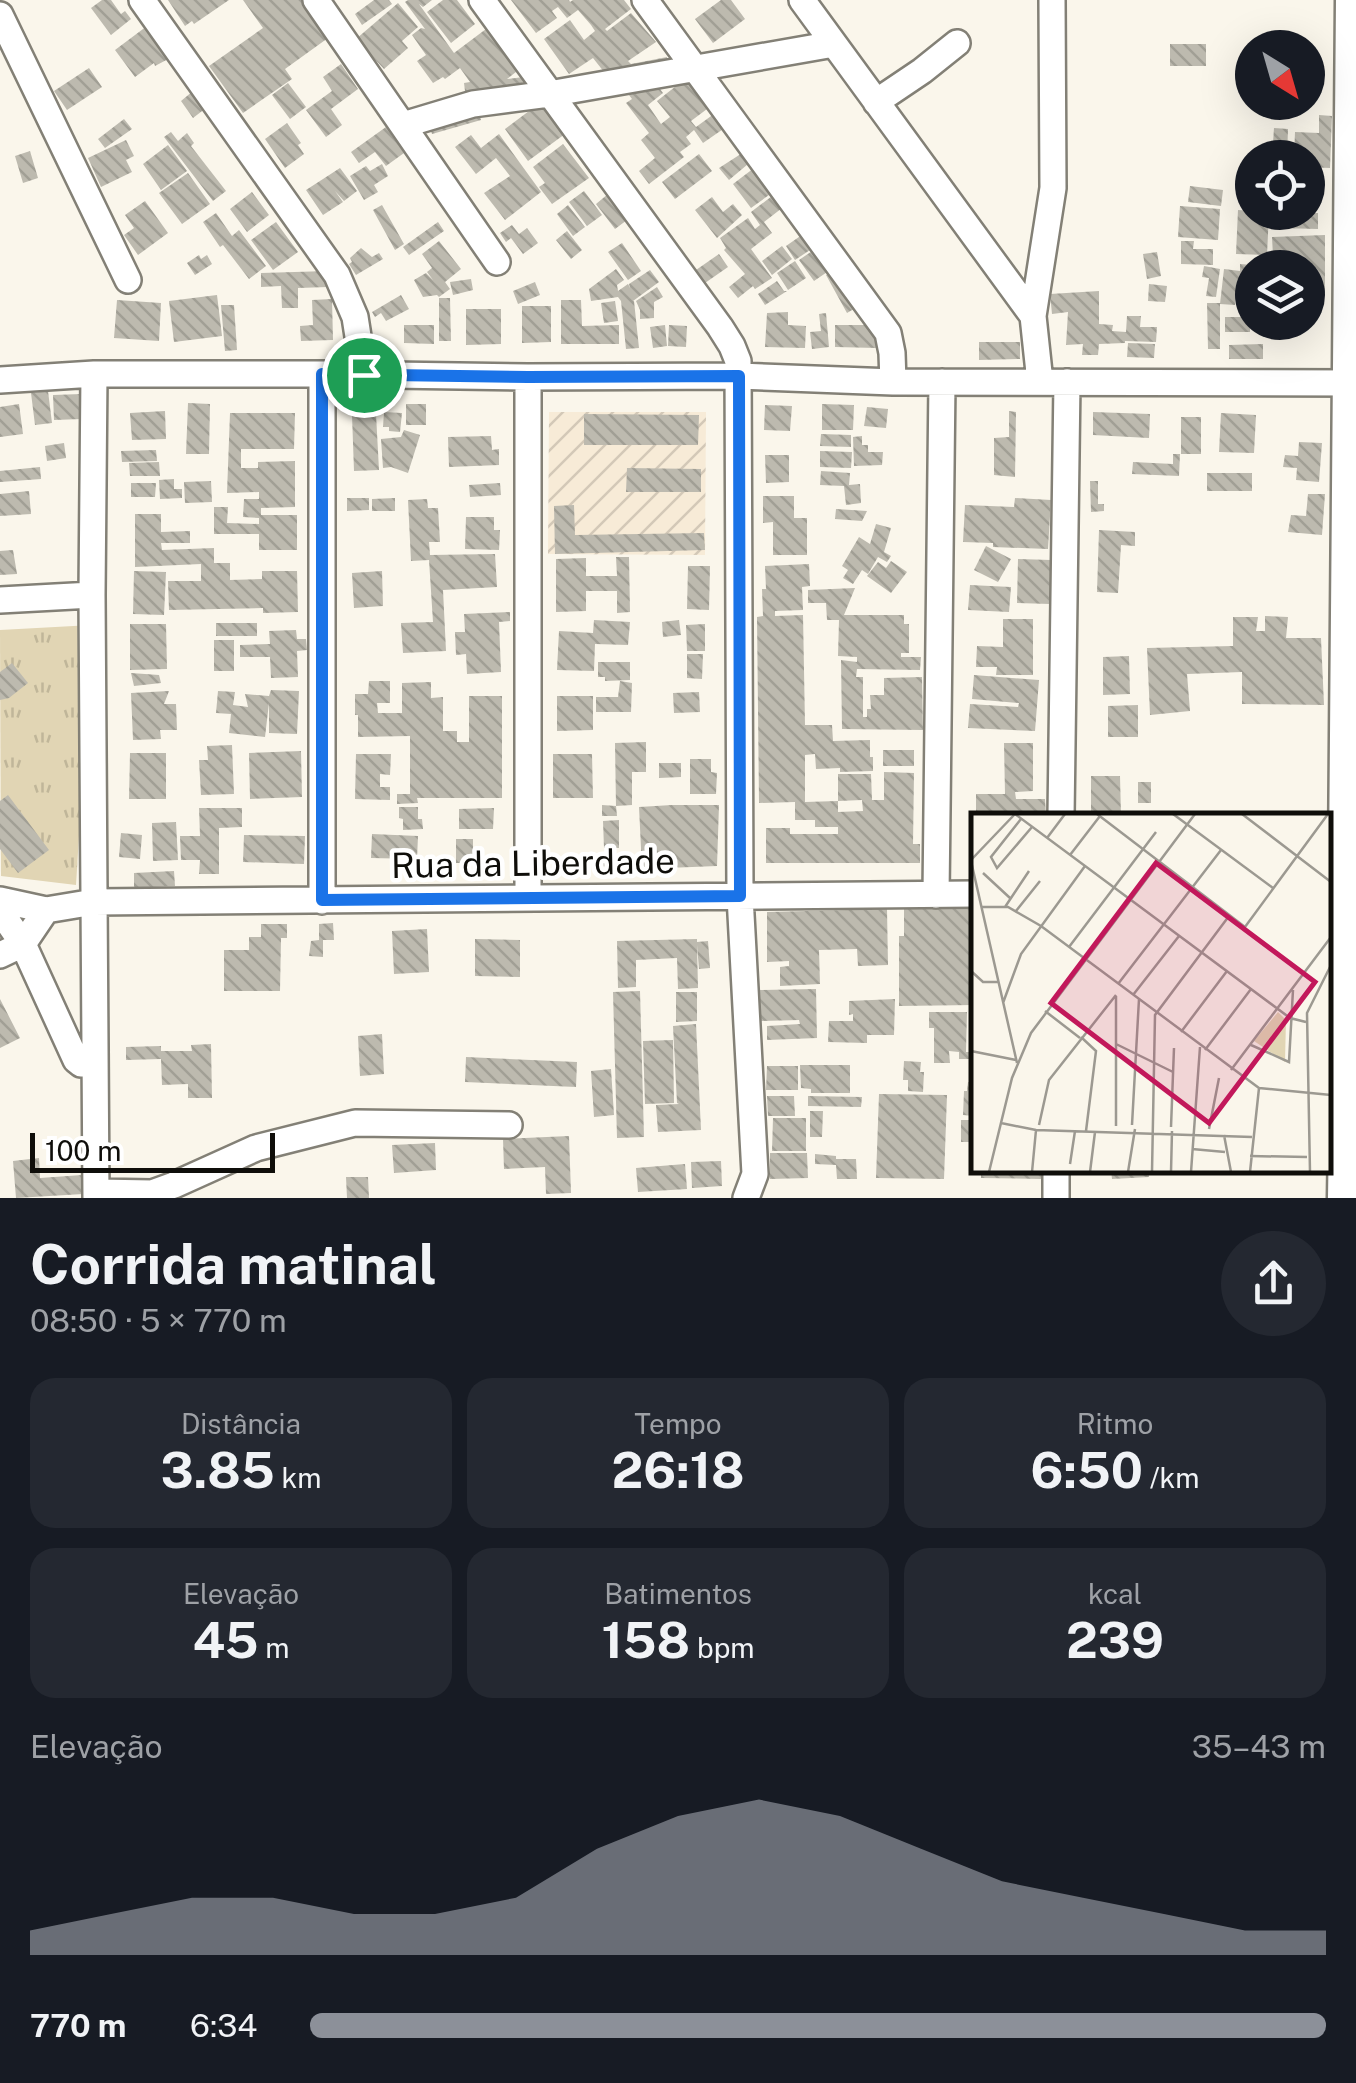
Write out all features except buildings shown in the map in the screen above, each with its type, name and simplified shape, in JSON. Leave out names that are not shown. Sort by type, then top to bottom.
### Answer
[{"type":"main road","points":[[1343,1198],[1351,0]]},
{"type":"street","points":[[142,0],[337,275],[355,317],[364,375]]},
{"type":"street","points":[[316,0],[497,262]]},
{"type":"street","points":[[482,0],[720,327],[738,361],[740,896],[755,1174],[746,1198]]},
{"type":"street","points":[[645,0],[888,333],[893,382]]},
{"type":"street","points":[[802,0],[1032,316]]},
{"type":"street","points":[[1040,382],[1032,316],[1052,188],[1052,0]]},
{"type":"street","points":[[0,15],[128,280]]},
{"type":"street","points":[[403,125],[473,104],[834,44]]},
{"type":"street","points":[[876,102],[957,44]]},
{"type":"street","points":[[0,380],[94,374],[322,374],[1351,384]]},
{"type":"street","points":[[94,374],[96,1195],[152,1195],[256,1148],[354,1123],[509,1124]]},
{"type":"street","points":[[322,374],[322,900]]},
{"type":"street","points":[[528,377],[528,898]]},
{"type":"street","points":[[936,894],[942,382]]},
{"type":"street","points":[[1061,813],[1067,382]]},
{"type":"street","points":[[0,600],[92,595]]},
{"type":"street","name":"Rua da Liberdade","points":[[46,910],[94,902],[971,894]]},
{"type":"street","points":[[0,900],[46,910],[12,950]]},
{"type":"street","points":[[0,911],[12,950],[76,1060],[81,1064],[95,1062]]},
{"type":"shaded area","points":[[549,412],[706,412],[705,555],[548,554]]},
{"type":"green space","points":[[92,625],[76,885],[1,876],[0,630]]},
{"type":"route","points":[[322,374],[364,375],[739,376],[740,896],[322,900],[322,374]]}]
